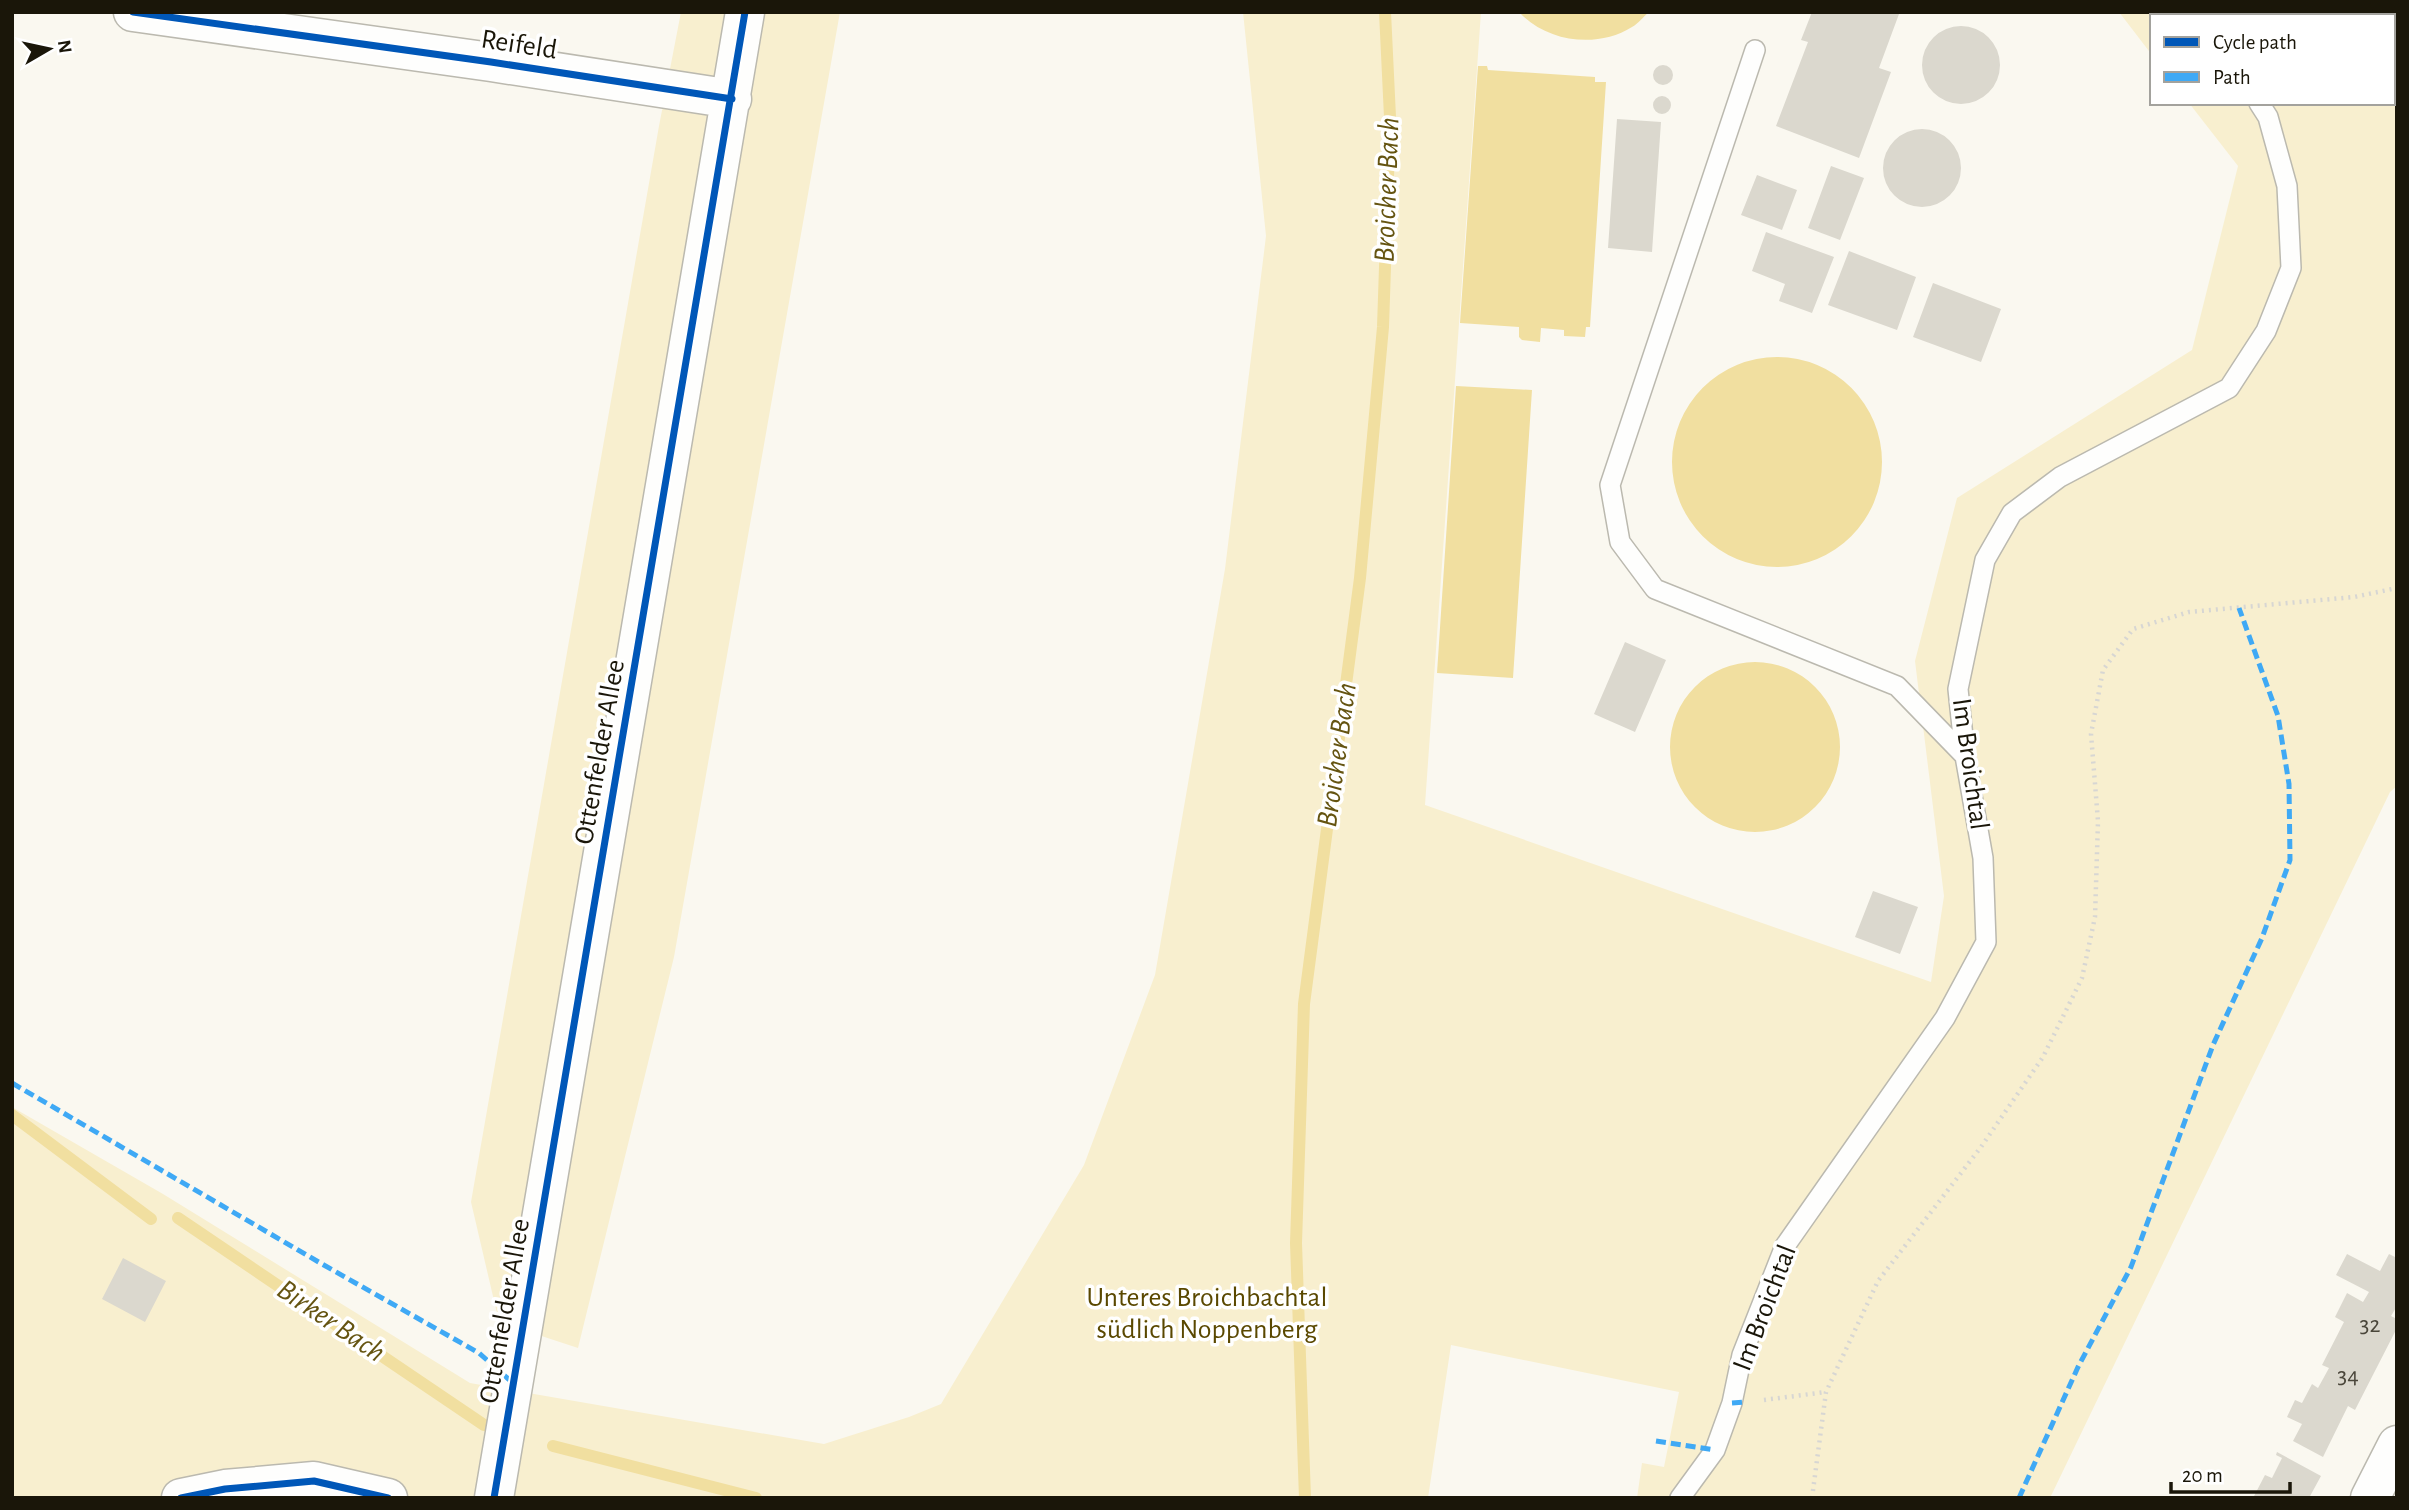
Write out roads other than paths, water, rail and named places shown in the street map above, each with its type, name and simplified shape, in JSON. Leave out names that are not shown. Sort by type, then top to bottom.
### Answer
[{"type":"street","name":"Reifeld","points":[[133,12],[732,99]]},
{"type":"street","name":"Ottenfelder Allee","points":[[494,1498],[745,12]]},
{"type":"street","points":[[2370,1498],[2397,1445]]},
{"type":"street","points":[[181,1498],[225,1489],[314,1481],[388,1498]]},
{"type":"lane","points":[[1755,50],[1610,485],[1620,542],[1655,589],[1897,686],[1965,756]]},
{"type":"lane","name":"Im Broichtal","points":[[1680,1498],[1715,1450],[1732,1402],[1742,1355],[1785,1246],[1945,1018],[1986,942],[1983,858],[1965,756],[1958,689],[1985,560],[2012,513],[2060,477],[2229,388],[2266,331],[2291,268],[2287,186],[2268,117],[2260,105]]},
{"type":"waterway","name":"Broicher Bach","points":[[1305,1498],[1296,1243],[1304,1004],[1360,578],[1383,327],[1390,117],[1385,12]]},
{"type":"waterway","name":"Birker Bach","points":[[12,1115],[151,1219]]},
{"type":"waterway","name":"Birker Bach","points":[[178,1218],[484,1425]]},
{"type":"waterway","name":"Birker Bach","points":[[553,1446],[756,1498]]},
{"type":"park label","name":"Unteres Broichbachtal südlich Noppenberg","points":[[1207,1314]]}]
